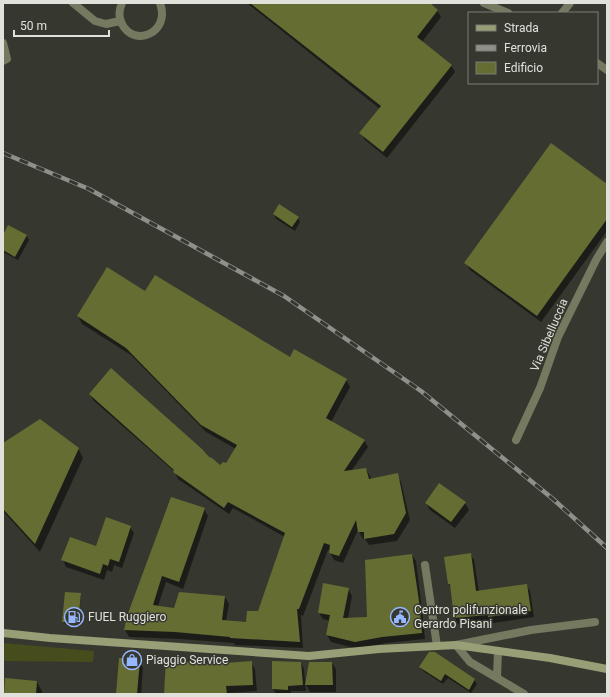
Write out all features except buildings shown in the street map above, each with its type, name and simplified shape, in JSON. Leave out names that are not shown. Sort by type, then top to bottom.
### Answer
[{"type":"main road","points":[[3,633],[50,638],[309,656],[379,649],[456,645],[550,658],[607,669]]},
{"type":"street","points":[[73,3],[95,21],[106,24],[120,21]]},
{"type":"street","points":[[122,3],[119,14],[120,21],[129,32],[143,36],[156,30],[160,24],[162,17],[160,3]]},
{"type":"street","points":[[484,3],[506,12]]},
{"type":"street","points":[[563,12],[570,3]]},
{"type":"street","points":[[3,43],[7,58],[3,61]]},
{"type":"street","points":[[598,65],[607,70]]},
{"type":"street","name":"Via Sibelluccia","points":[[516,440],[540,388],[558,337],[596,260],[607,242]]},
{"type":"street","points":[[425,565],[437,646]]},
{"type":"street","points":[[524,694],[470,662],[456,645],[531,630],[594,622]]},
{"type":"street","points":[[497,677],[498,651]]},
{"type":"green space","points":[[3,643],[94,651],[93,662],[3,661]]},
{"type":"railway","points":[[3,153],[89,189],[284,296],[421,391],[553,499],[607,548]]},
{"type":"place","name":"FUEL Ruggiero","points":[[74,617]]},
{"type":"place","name":"Centro polifunzionale Gerardo Pisani","points":[[400,617]]},
{"type":"place","name":"Piaggio Service","points":[[132,660]]}]
